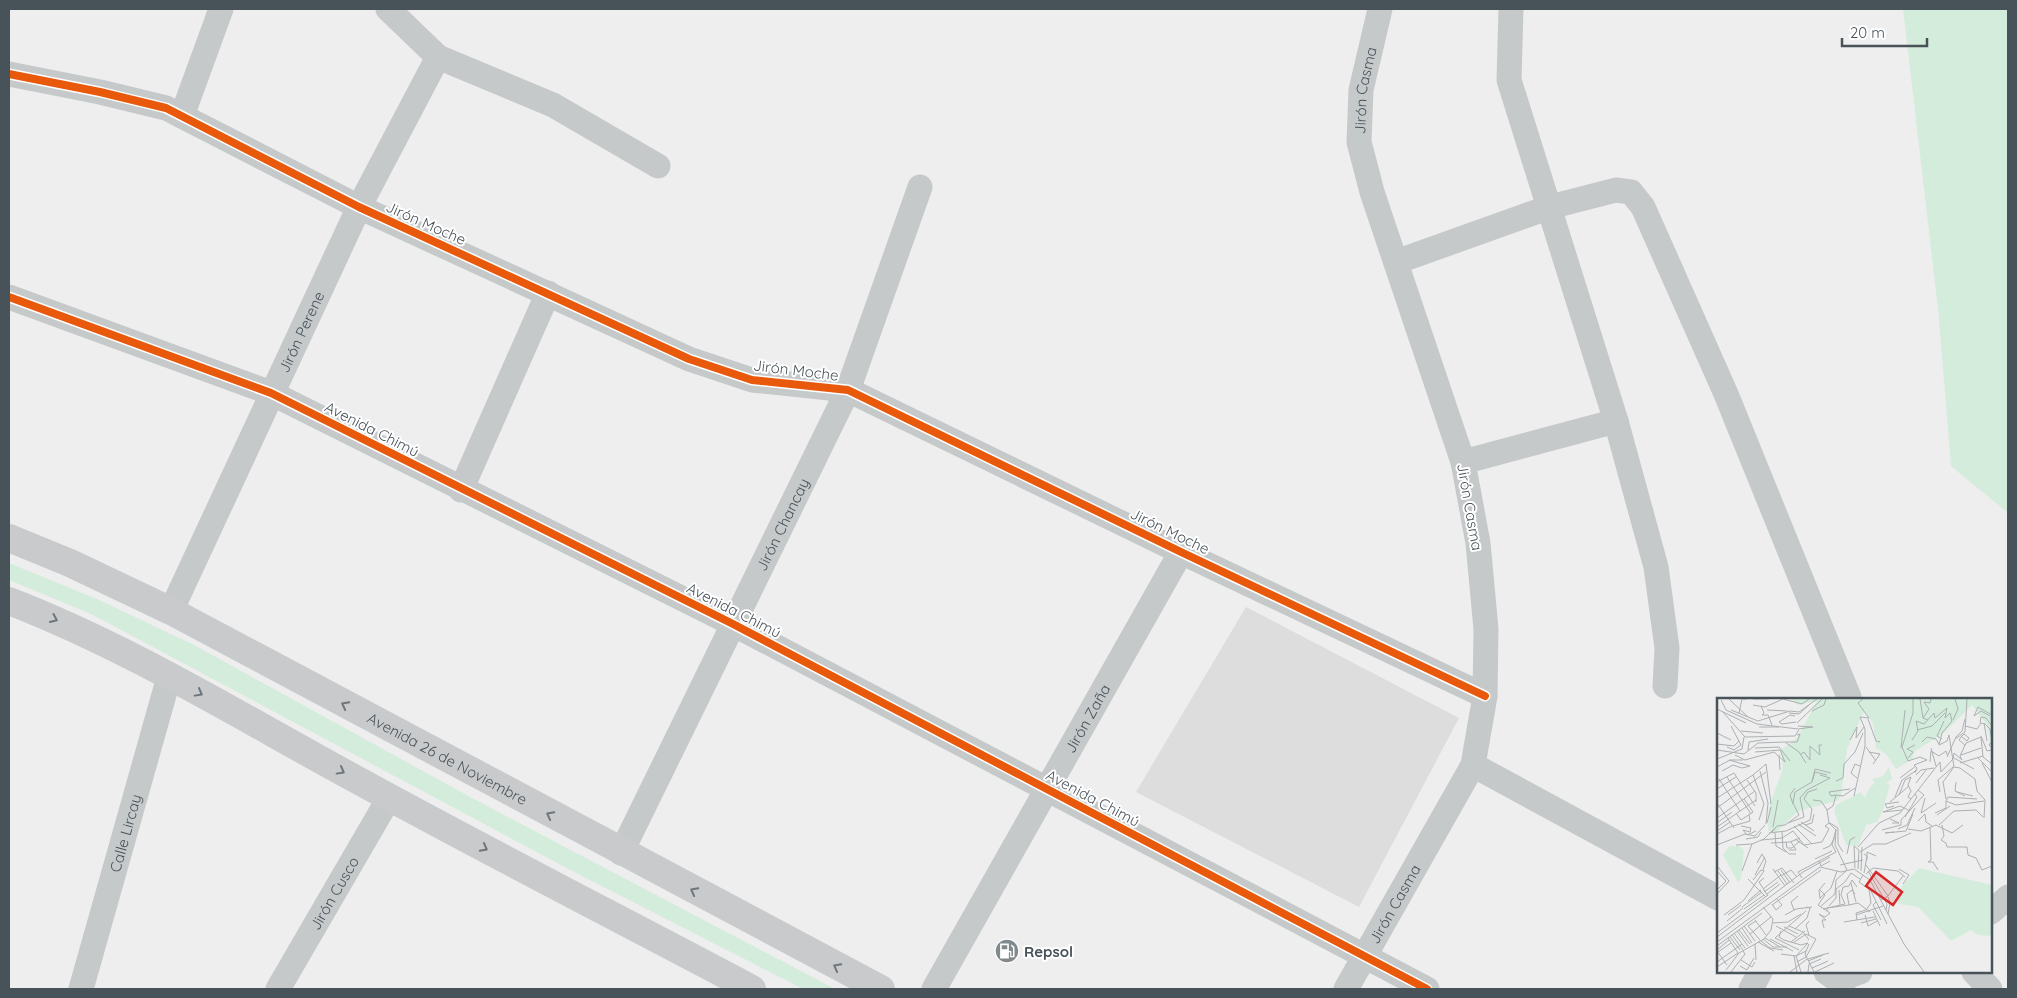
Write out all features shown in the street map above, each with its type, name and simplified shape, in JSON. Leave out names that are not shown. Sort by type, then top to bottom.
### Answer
[{"type":"main road","name":"Avenida 26 de Noviembre","points":[[9,538],[171,611],[621,853],[881,989]]},
{"type":"main road","points":[[9,601],[54,618],[169,677],[390,798],[752,989]]},
{"type":"street","points":[[182,116],[221,9]]},
{"type":"street","points":[[388,9],[438,57],[553,104],[658,166]]},
{"type":"street","name":"Jirón Casma","points":[[1346,989],[1472,765],[1485,696],[1485,619],[1478,543],[1463,462],[1372,192],[1359,142],[1361,90],[1380,9]]},
{"type":"street","points":[[1511,9],[1509,80],[1616,421],[1656,567],[1666,648],[1665,686]]},
{"type":"street","name":"Jirón Perene","points":[[171,611],[359,207],[438,57]]},
{"type":"street","name":"Jirón Moche","points":[[9,74],[166,108],[359,207],[689,359],[752,380],[848,390],[1181,552],[1485,696]]},
{"type":"street","name":"Jirón Chancay","points":[[621,853],[848,390],[920,187]]},
{"type":"street","points":[[1396,262],[1550,207],[1616,190],[1631,192],[1643,207],[1726,394],[1848,697]]},
{"type":"street","points":[[461,490],[548,293]]},
{"type":"street","name":"Avenida Chimú","points":[[9,297],[271,393],[461,490],[733,624],[1427,989]]},
{"type":"street","points":[[1463,462],[1616,421]]},
{"type":"street","name":"Jirón Zaña","points":[[934,989],[1181,552]]},
{"type":"street","name":"Calle Lircay","points":[[81,989],[169,677]]},
{"type":"street","points":[[1472,765],[1717,897]]},
{"type":"street","name":"Jirón Cusco","points":[[278,989],[390,798]]},
{"type":"street","points":[[1992,911],[2008,897]]},
{"type":"street","points":[[1751,989],[1759,973]]},
{"type":"street","points":[[1975,973],[1990,989]]},
{"type":"shaded area","points":[[1246,607],[1459,718],[1359,907],[1136,792]]},
{"type":"green space","points":[[1903,9],[2008,9],[2008,513],[1951,466],[1938,309]]},
{"type":"green space","points":[[9,563],[97,599],[194,645],[472,798],[835,989],[803,989],[576,873],[91,614],[9,580]]},
{"type":"cycle path","points":[[9,74],[100,92],[166,108],[359,207],[689,359],[752,380],[848,390],[1181,552],[1485,696]]},
{"type":"cycle path","points":[[9,297],[271,393],[733,624],[1427,989]]},
{"type":"place","name":"Repsol","points":[[1007,951]]}]
